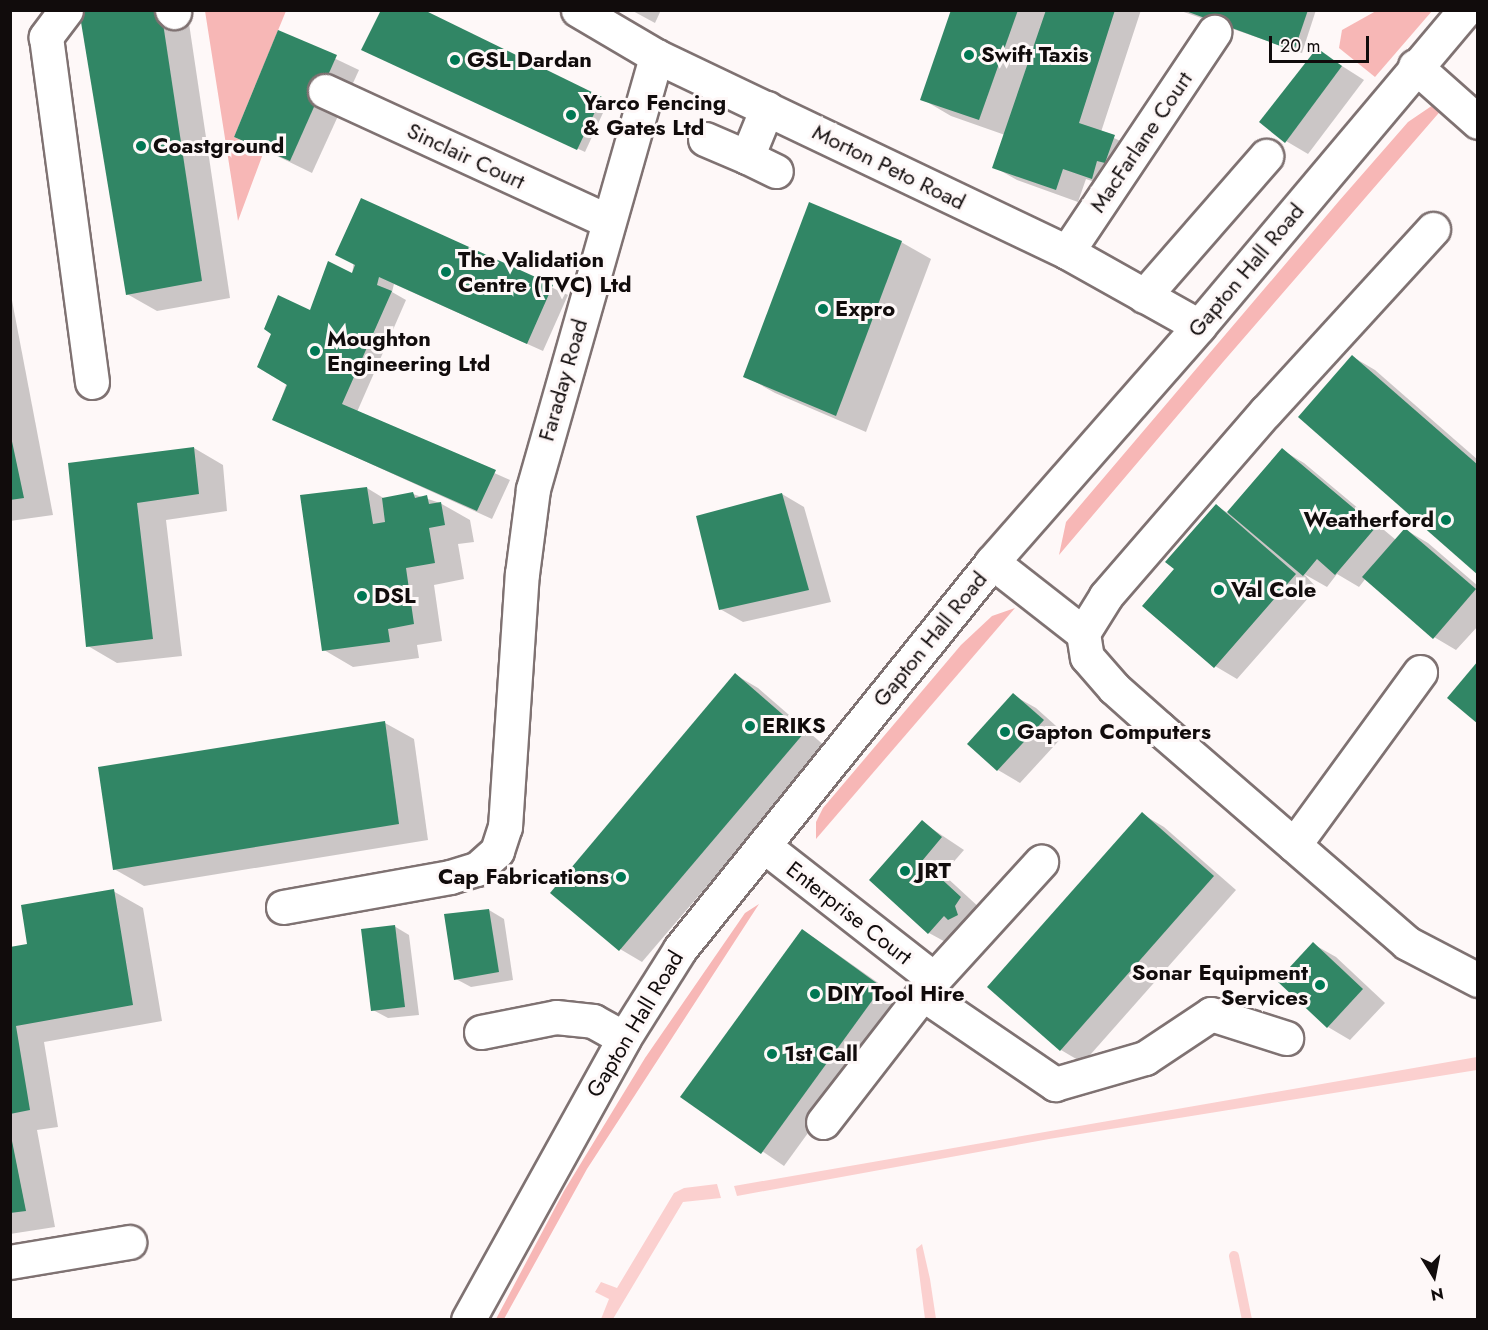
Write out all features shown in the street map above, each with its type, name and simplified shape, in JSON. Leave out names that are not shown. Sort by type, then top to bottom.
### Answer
[{"type":"street","points":[[66,10],[46,37],[92,382]]},
{"type":"street","name":"Morton Peto Road","points":[[578,10],[656,56],[1067,252],[1199,326]]},
{"type":"street","name":"Gapton Hall Road","points":[[468,1320],[624,1038],[680,949],[992,562],[1199,326],[1415,66],[1465,10]]},
{"type":"street","name":"MacFarlane Court","points":[[1067,252],[1214,32]]},
{"type":"street","name":"Faraday Road","points":[[283,907],[477,869],[497,851],[505,827],[522,574],[533,489],[656,56]]},
{"type":"street","points":[[1415,66],[1478,122]]},
{"type":"street","name":"Sinclair Court","points":[[325,91],[608,221]]},
{"type":"street","points":[[705,139],[761,164],[767,108]]},
{"type":"street","points":[[1144,296],[1266,156]]},
{"type":"street","points":[[1432,229],[1243,438],[1106,596],[1083,633],[1087,657],[1114,688],[1407,943],[1478,980]]},
{"type":"street","points":[[992,562],[1083,633]]},
{"type":"street","points":[[1294,845],[1420,672]]},
{"type":"street","name":"Enterprise Court","points":[[764,846],[929,987]]},
{"type":"street","name":"Enterprise Court","points":[[823,1122],[929,987],[1041,862]]},
{"type":"street","points":[[929,987],[1055,1084],[1145,1058],[1211,1014],[1286,1038]]},
{"type":"street","points":[[481,1032],[556,1017],[593,1021],[624,1038]]},
{"type":"street","points":[[10,1262],[129,1242]]},
{"type":"shaded area","points":[[205,11],[286,11],[234,137],[264,151],[238,221]]},
{"type":"shaded area","points":[[1376,11],[1432,11],[1375,77],[1339,48],[1342,30]]},
{"type":"shaded area","points":[[1450,100],[1059,555],[1066,522],[1339,201],[1408,122],[1433,105]]},
{"type":"shaded area","points":[[1015,608],[816,839],[816,822],[823,808],[961,645],[992,616]]},
{"type":"shaded area","points":[[759,904],[587,1169],[504,1319],[496,1319],[564,1191],[645,1058],[745,913]]},
{"type":"shaded area","points":[[1477,1057],[1477,1070],[1049,1139],[737,1196],[734,1186]]},
{"type":"shaded area","points":[[717,1184],[721,1198],[683,1202],[613,1319],[601,1319],[609,1299],[595,1292],[601,1282],[617,1288],[674,1193],[684,1188]]},
{"type":"shaded area","points":[[922,1244],[936,1319],[925,1319],[916,1249]]},
{"type":"building","name":"Coastground","points":[[79,10],[161,10],[202,281],[126,295]]},
{"type":"building","points":[[381,10],[424,10],[602,97],[577,150],[361,50]]},
{"type":"building","name":"Swift Taxis","points":[[951,10],[1018,10],[979,120],[920,100]]},
{"type":"building","points":[[1046,10],[1115,10],[1079,123],[1115,135],[1105,163],[1097,161],[1092,179],[1063,169],[1056,190],[992,168]]},
{"type":"building","points":[[1183,10],[1308,10],[1294,51]]},
{"type":"building","points":[[278,30],[337,55],[290,161],[234,137]]},
{"type":"building","points":[[1317,48],[1342,66],[1285,143],[1259,122]]},
{"type":"building","name":"Moughton Engineering Ltd","points":[[361,198],[553,285],[527,344],[379,277],[377,285],[392,291],[342,404],[496,470],[477,511],[272,420],[287,385],[257,367],[271,334],[264,329],[278,295],[310,310],[328,261],[352,273],[355,265],[335,255]]},
{"type":"building","name":"Expro","points":[[809,202],[902,241],[836,416],[743,377]]},
{"type":"building","name":"Weatherford","points":[[1352,355],[1478,465],[1478,575],[1298,417]]},
{"type":"building","points":[[10,432],[24,498],[10,500]]},
{"type":"building","points":[[194,447],[199,494],[137,503],[153,639],[86,647],[68,463]]},
{"type":"building","points":[[1282,448],[1376,527],[1335,575],[1317,559],[1303,576],[1227,512]]},
{"type":"building","name":"DSL","points":[[367,487],[373,524],[385,522],[382,498],[413,492],[415,498],[427,495],[429,504],[441,502],[445,525],[429,528],[435,563],[406,568],[414,624],[388,629],[390,642],[322,651],[300,495]]},
{"type":"building","points":[[782,493],[809,590],[719,610],[696,516]]},
{"type":"building","name":"Val Cole","points":[[1216,504],[1296,574],[1214,668],[1142,606],[1174,569],[1165,562]]},
{"type":"building","points":[[1405,528],[1476,589],[1433,639],[1362,577]]},
{"type":"building","points":[[1478,661],[1478,724],[1447,698]]},
{"type":"building","points":[[735,673],[804,733],[619,951],[550,893]]},
{"type":"building","name":"Gapton Computers","points":[[1013,693],[1044,720],[997,771],[967,744]]},
{"type":"building","points":[[385,721],[399,824],[113,870],[98,767]]},
{"type":"building","points":[[1142,812],[1214,876],[1060,1051],[987,987]]},
{"type":"building","name":"JRT","points":[[922,820],[942,837],[922,861],[961,897],[955,906],[958,915],[948,920],[944,916],[928,934],[869,880]]},
{"type":"building","points":[[114,889],[133,1005],[16,1026],[30,1110],[10,1114],[10,947],[27,944],[21,905]]},
{"type":"building","points":[[489,909],[499,972],[454,980],[444,914]]},
{"type":"building","points":[[395,925],[405,1007],[371,1011],[361,929]]},
{"type":"building","points":[[802,929],[882,987],[761,1154],[680,1097]]},
{"type":"building","name":"Sonar Equipment Services","points":[[1313,942],[1363,989],[1327,1028],[1277,981]]},
{"type":"building","points":[[10,1131],[26,1211],[10,1213]]},
{"type":"waterway","points":[[1234,1256],[1247,1320]]},
{"type":"place","name":"Swift Taxis","points":[[969,55]]},
{"type":"place","name":"GSL Dardan","points":[[455,60]]},
{"type":"place","name":"Yarco Fencing & Gates Ltd","points":[[571,115]]},
{"type":"place","name":"Coastground","points":[[141,146]]},
{"type":"place","name":"The Validation Centre (TVC) Ltd","points":[[446,272]]},
{"type":"place","name":"Expro","points":[[823,309]]},
{"type":"place","name":"Moughton Engineering Ltd","points":[[315,351]]},
{"type":"place","name":"Weatherford","points":[[1446,520]]},
{"type":"place","name":"Val Cole","points":[[1219,590]]},
{"type":"place","name":"DSL","points":[[362,596]]},
{"type":"place","name":"ERIKS","points":[[750,726]]},
{"type":"place","name":"Gapton Computers","points":[[1005,732]]},
{"type":"place","name":"JRT","points":[[905,871]]},
{"type":"place","name":"Cap Fabrications","points":[[621,877]]},
{"type":"place","name":"Sonar Equipment Services","points":[[1320,985]]},
{"type":"place","name":"DIY Tool Hire","points":[[815,994]]},
{"type":"place","name":"1st Call","points":[[772,1054]]}]
